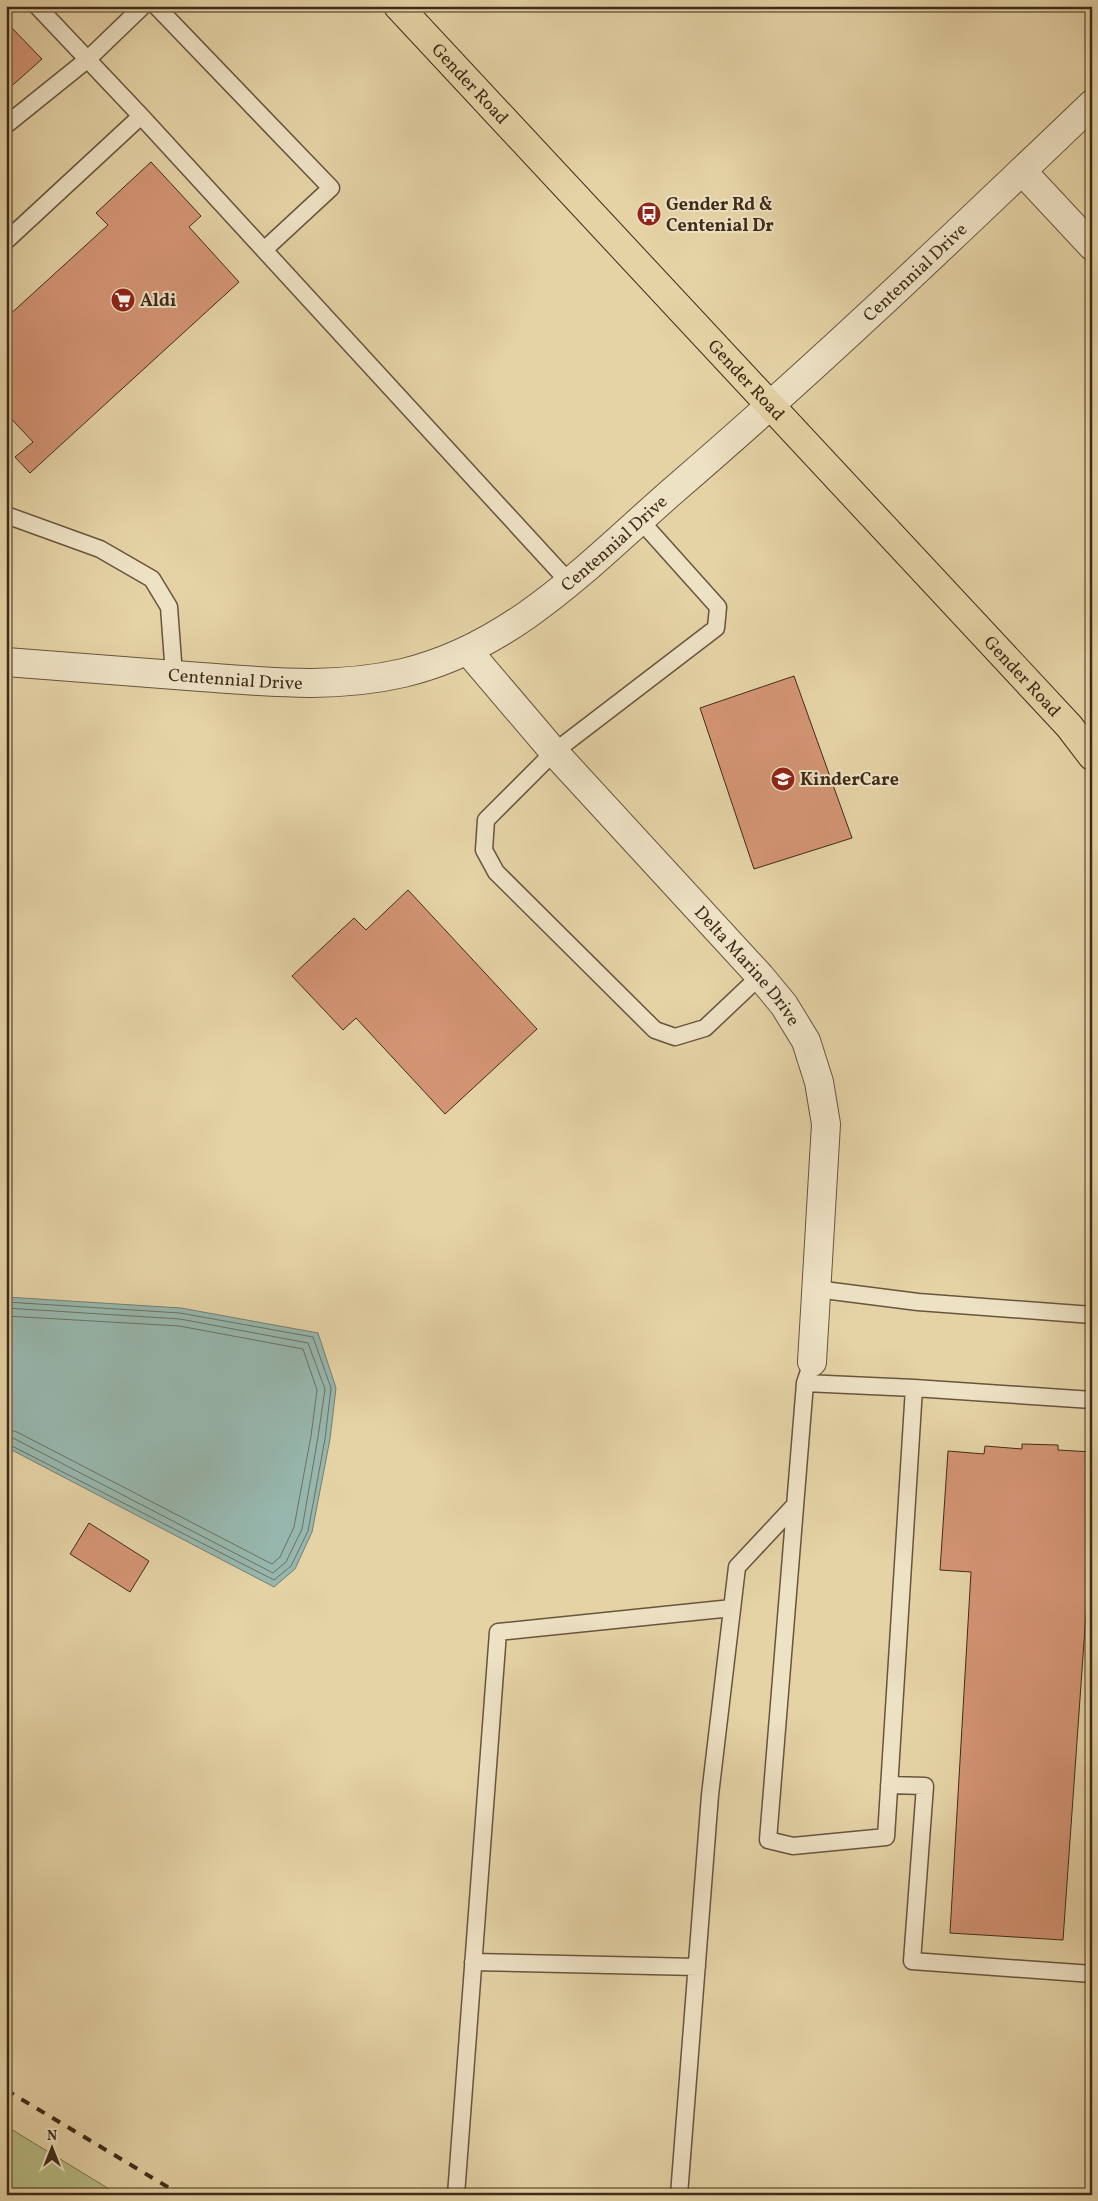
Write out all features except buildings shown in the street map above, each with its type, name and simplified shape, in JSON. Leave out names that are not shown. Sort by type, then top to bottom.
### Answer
[{"type":"main road","name":"Gender Road","points":[[398,6],[1069,726],[1092,756]]},
{"type":"street","name":"Centennial Drive","points":[[6,662],[286,683],[348,684],[403,673],[447,660],[468,651],[504,632],[570,582],[772,406],[1092,104]]},
{"type":"street","points":[[1022,171],[1092,246]]},
{"type":"street","name":"Delta Marine Drive","points":[[468,651],[554,752],[760,976],[784,1005],[806,1041],[819,1082],[826,1124],[816,1289],[808,1373]]},
{"type":"lane","points":[[37,6],[141,116],[570,582]]},
{"type":"lane","points":[[6,125],[88,59],[143,6]]},
{"type":"lane","points":[[156,6],[331,188],[264,250]]},
{"type":"lane","points":[[6,241],[141,116]]},
{"type":"lane","points":[[6,515],[100,549],[152,579],[169,607],[174,675]]},
{"type":"lane","points":[[640,520],[718,607],[716,628],[554,752],[486,820],[484,850],[496,872],[655,1030],[675,1037],[705,1028],[760,976]]},
{"type":"lane","points":[[816,1289],[918,1302],[1092,1315]]},
{"type":"lane","points":[[914,1388],[886,1837],[793,1846],[768,1840],[795,1505],[808,1373],[914,1388],[1092,1400]]},
{"type":"lane","points":[[679,2195],[710,1795],[737,1567],[795,1505]]},
{"type":"lane","points":[[456,2195],[498,1632],[732,1608]]},
{"type":"lane","points":[[889,1785],[925,1786],[912,1961],[1092,1974]]},
{"type":"lane","points":[[472,1962],[697,1967]]},
{"type":"green space","points":[[6,2126],[119,2195],[6,2195]]},
{"type":"water","points":[[6,1297],[181,1308],[318,1333],[336,1388],[330,1439],[312,1532],[295,1569],[274,1587],[6,1447]]},
{"type":"railway","points":[[6,2090],[181,2195]]},
{"type":"place","name":"Gender Rd & Centenial Dr","points":[[649,214]]},
{"type":"place","name":"Aldi","points":[[123,300]]},
{"type":"place","name":"KinderCare","points":[[783,779]]}]
